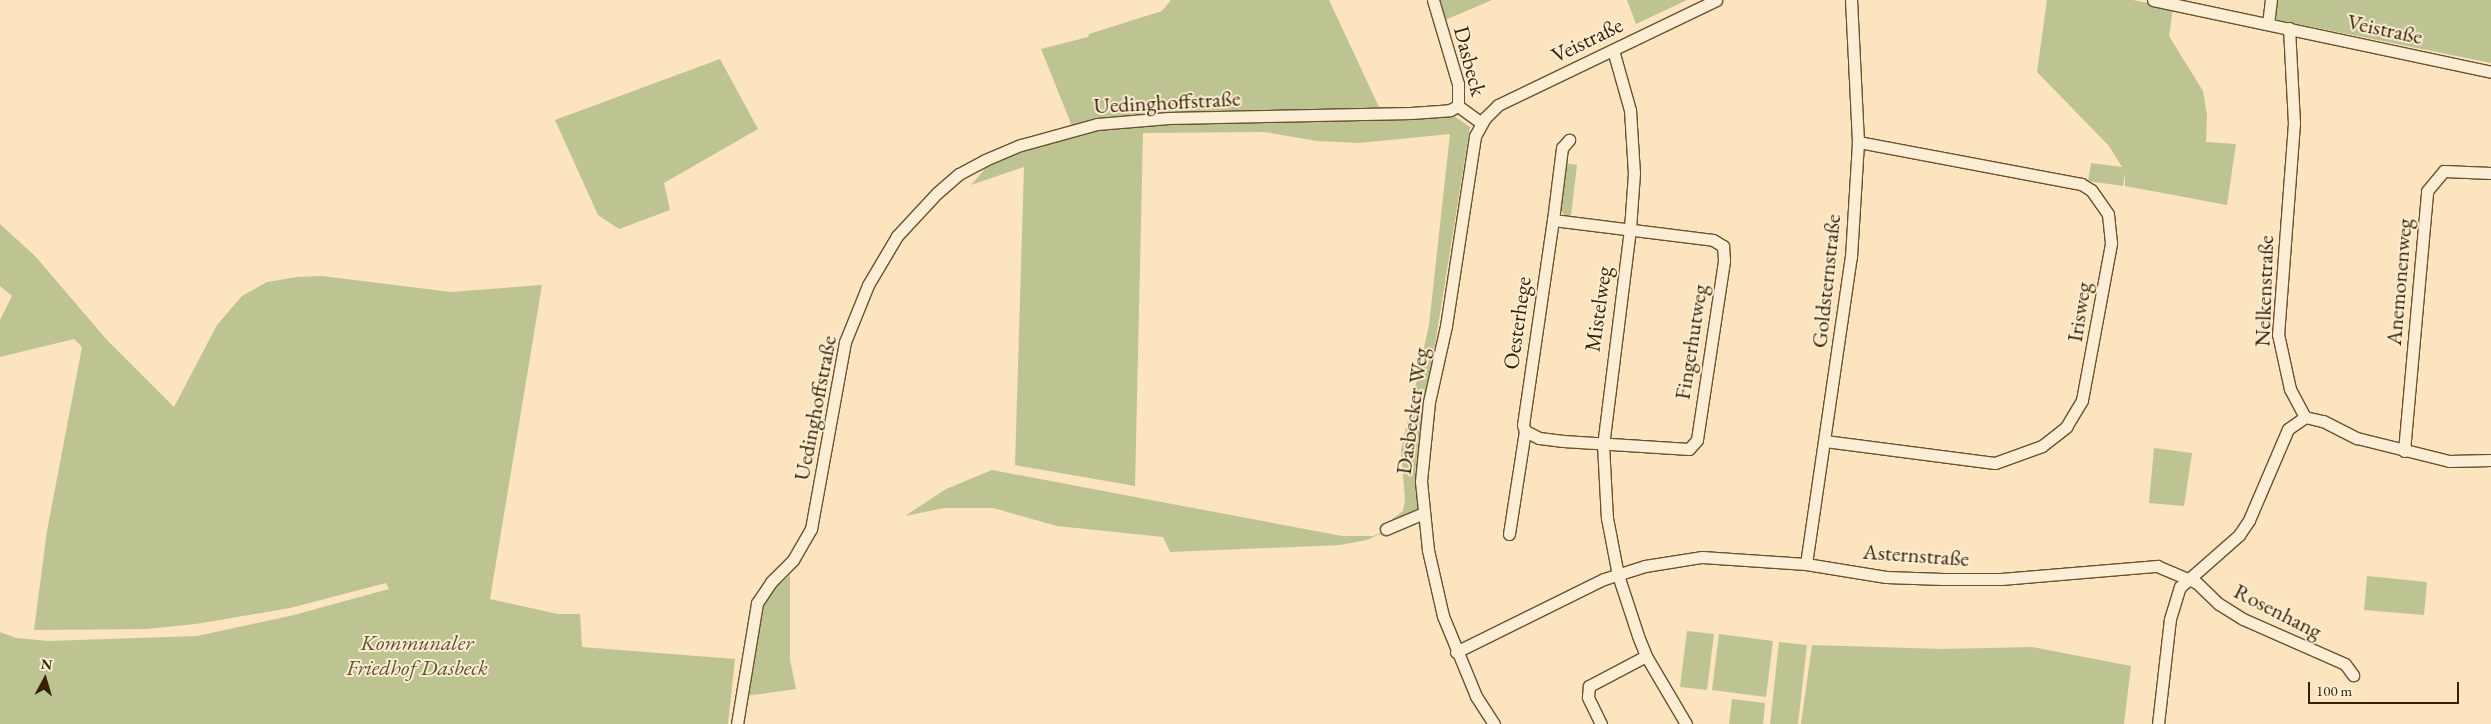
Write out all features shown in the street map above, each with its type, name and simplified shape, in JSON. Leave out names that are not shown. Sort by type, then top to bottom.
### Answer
[{"type":"street","name":"Dasbeck","points":[[1433,0],[1458,84],[1458,106],[1481,123]]},
{"type":"street","name":"Veistraße","points":[[1481,123],[1498,105],[1716,0]]},
{"type":"street","name":"Goldsternstraße","points":[[1806,564],[1851,257],[1858,142],[1851,0]]},
{"type":"street","name":"Veistraße","points":[[2153,0],[2491,72]]},
{"type":"street","points":[[2268,24],[2271,0]]},
{"type":"street","name":"Nelkenstraße","points":[[2289,28],[2294,123],[2278,334],[2285,376],[2305,417]]},
{"type":"street","name":"Mistelweg","points":[[1613,50],[1623,80],[1632,123],[1634,173],[1630,228],[1602,445],[1607,518],[1618,575],[1646,656],[1686,724]]},
{"type":"street","name":"Uedinghoffstraße","points":[[737,724],[757,603],[771,582],[793,560],[811,529],[845,342],[868,285],[897,236],[937,193],[959,174],[985,160],[1021,145],[1097,124],[1169,118],[1411,113],[1450,110],[1458,106]]},
{"type":"street","name":"Dasbecker Weg","points":[[1481,123],[1471,150],[1457,262],[1423,444],[1422,514],[1437,596],[1456,652],[1476,696],[1494,724]]},
{"type":"street","name":"Oesterhege","points":[[1509,534],[1525,431],[1523,425],[1562,148],[1569,140]]},
{"type":"street","name":"Irisweg","points":[[1825,441],[1995,463],[2042,446],[2066,427],[2082,400],[2111,243],[2108,214],[2091,190],[2081,184],[1858,142]]},
{"type":"street","name":"Anemonenweg","points":[[2404,451],[2428,191],[2444,171],[2491,173]]},
{"type":"street","points":[[1553,220],[1630,228]]},
{"type":"street","name":"Fingerhutweg","points":[[1602,445],[1682,451],[1691,448],[1697,440],[1724,261],[1724,250],[1719,242],[1630,228]]},
{"type":"street","points":[[2158,724],[2170,618],[2180,587],[2187,578],[2239,535],[2249,520],[2288,429],[2305,417],[2323,421],[2357,438],[2404,451],[2449,460],[2491,460]]},
{"type":"street","points":[[1525,431],[1539,438],[1602,445]]},
{"type":"street","points":[[1386,529],[1422,514]]},
{"type":"street","name":"Asternstraße","points":[[1456,652],[1566,596],[1618,575],[1644,566],[1702,557],[1806,564],[1913,579],[2001,579],[2157,566],[2187,578]]},
{"type":"street","name":"Rosenhang","points":[[2187,578],[2231,612],[2345,664],[2353,675]]},
{"type":"street","points":[[1601,724],[1588,697],[1589,686],[1646,656]]},
{"type":"green space","points":[[1171,0],[1329,0],[1379,107],[1441,107],[1470,127],[1419,444],[1417,509],[1409,516],[1391,524],[1392,519],[1403,511],[1405,500],[1401,450],[1429,325],[1450,134],[1359,143],[1317,141],[1264,132],[1143,133],[1135,486],[1015,465],[1024,167],[971,185],[990,163],[1072,133],[1070,121],[1041,49],[1088,37],[1089,34],[1162,11]]},
{"type":"green space","points":[[1439,0],[1492,0],[1445,20]]},
{"type":"green space","points":[[1627,0],[1687,0],[1636,24]]},
{"type":"green space","points":[[2047,0],[2133,0],[2173,8],[2169,36],[2203,91],[2207,115],[2206,142],[2236,144],[2227,205],[2125,186],[2125,173],[2123,186],[2088,181],[2091,163],[2122,167],[2109,146],[2037,72]]},
{"type":"green space","points":[[2275,0],[2491,0],[2491,63],[2274,19]]},
{"type":"green space","points":[[720,59],[758,129],[664,183],[670,210],[619,229],[598,215],[555,120]]},
{"type":"green space","points":[[1565,163],[1577,165],[1571,216],[1564,215],[1559,206]]},
{"type":"green space","name":"Kommunaler Friedhof Dasbeck","points":[[0,224],[36,257],[106,339],[174,407],[217,325],[242,296],[267,282],[297,277],[322,276],[451,292],[542,285],[490,599],[558,614],[580,614],[582,647],[735,659],[728,724],[0,724],[0,632],[16,638],[49,641],[197,636],[294,615],[389,589],[386,583],[290,608],[196,624],[147,629],[34,630],[47,531],[82,347],[74,339],[0,357],[0,320],[12,296],[0,286]]},
{"type":"green space","points":[[2154,448],[2192,453],[2184,506],[2149,503]]},
{"type":"green space","points":[[992,470],[1342,536],[1373,536],[1407,521],[1367,540],[1340,545],[1170,552],[1163,537],[1057,526],[993,508],[944,508],[905,516],[946,489]]},
{"type":"green space","points":[[790,575],[790,659],[796,689],[746,696],[763,604],[768,594]]},
{"type":"green space","points":[[2367,576],[2427,582],[2424,615],[2364,610]]},
{"type":"green space","points":[[1687,631],[1714,634],[1707,690],[1680,687]]},
{"type":"green space","points":[[1719,634],[1773,641],[1766,697],[1712,690]]},
{"type":"green space","points":[[1779,642],[1807,645],[1798,724],[1770,724]]},
{"type":"green space","points":[[1812,645],[1942,649],[2032,647],[2131,666],[2124,724],[1801,724]]},
{"type":"green space","points":[[1732,699],[1765,703],[1763,724],[1729,724]]}]
